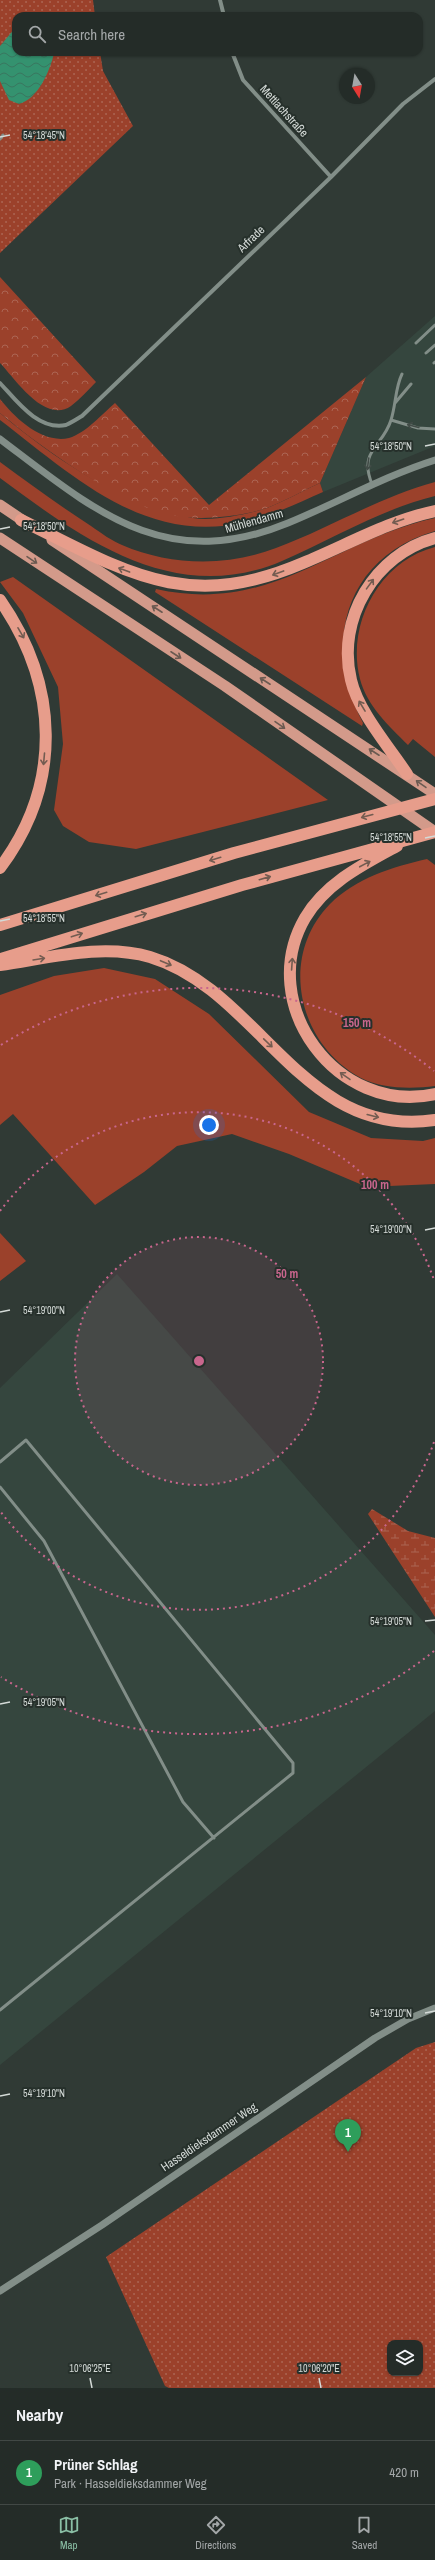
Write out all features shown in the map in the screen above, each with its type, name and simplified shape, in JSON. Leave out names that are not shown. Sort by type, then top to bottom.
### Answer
[{"type":"highway","points":[[0,506],[407,774],[435,794]]},
{"type":"highway","points":[[21,520],[114,566],[134,573],[177,585],[219,587],[269,576],[386,526],[435,511]]},
{"type":"highway","points":[[0,538],[225,686],[365,785],[435,832]]},
{"type":"highway","points":[[407,774],[360,702],[351,680],[348,640],[353,617],[360,598],[382,568],[406,551],[435,538]]},
{"type":"highway","points":[[0,600],[25,641],[38,672],[44,703],[45,743],[43,770],[33,810],[18,841],[0,868]]},
{"type":"highway","points":[[405,806],[435,794]]},
{"type":"highway","points":[[0,926],[234,853],[435,799]]},
{"type":"highway","points":[[0,959],[236,886],[435,832]]},
{"type":"highway","points":[[416,836],[354,870],[320,898],[305,918],[297,938],[291,978],[298,1018],[318,1053],[333,1067],[354,1082],[389,1095],[411,1098],[435,1094]]},
{"type":"highway","points":[[0,965],[88,952],[110,951],[149,957],[167,963],[197,980],[223,1000],[303,1078],[345,1106],[372,1116],[400,1121],[435,1120]]},
{"type":"street","points":[[220,0],[223,12]]},
{"type":"street","name":"Mettlachstraße","points":[[234,56],[243,80],[331,177]]},
{"type":"street","name":"Arfrade","points":[[0,382],[34,418],[51,424],[65,425],[82,416],[331,177],[403,104],[435,79]]},
{"type":"street","name":"Mühlendamm","points":[[0,439],[84,500],[119,522],[149,534],[191,542],[237,539],[267,530],[435,460]]},
{"type":"street","name":"Hasseldieksdammer Weg","points":[[0,2291],[102,2225],[375,2038],[408,2019],[435,2008]]},
{"type":"lane","points":[[0,139],[3,135]]},
{"type":"lane","points":[[416,343],[435,326]]},
{"type":"lane","points":[[426,353],[435,345]]},
{"type":"lane","points":[[373,485],[367,468],[368,459],[391,420],[402,374]]},
{"type":"lane","points":[[394,405],[411,384]]},
{"type":"lane","points":[[391,420],[418,428],[435,429]]},
{"type":"lane","points":[[0,1462],[26,1440],[293,1763],[293,1773],[0,2010]]},
{"type":"lane","points":[[0,1487],[44,1541],[183,1802],[214,1838]]},
{"type":"shaded area","points":[[435,316],[435,446],[323,492],[320,483],[366,377]]},
{"type":"shaded area","points":[[117,1274],[435,1635],[435,1711],[0,2065],[0,1388]]},
{"type":"green space","points":[[0,0],[93,0],[94,12],[12,12],[12,56],[101,56],[103,71],[133,126],[0,253]]},
{"type":"green space","points":[[0,277],[96,382],[71,406],[61,410],[51,409],[41,405],[23,389],[0,363]]},
{"type":"green space","points":[[366,377],[320,483],[262,510],[221,517],[198,518],[177,516],[146,508],[125,498],[79,471],[36,441],[0,413],[0,399],[13,414],[30,428],[49,437],[59,439],[69,438],[82,432],[115,403],[209,505]]},
{"type":"green space","points":[[0,413],[42,446],[90,478],[142,504],[168,513],[200,519],[223,518],[262,510],[320,483],[323,492],[276,512],[246,522],[210,527],[176,524],[143,515],[113,501],[84,483],[55,463],[0,420]]},
{"type":"green space","points":[[0,462],[56,503],[114,541],[141,552],[160,557],[199,562],[238,558],[276,548],[374,504],[414,488],[435,482],[435,496],[376,516],[282,561],[243,573],[204,576],[167,571],[132,560],[97,543],[31,501],[0,478]]},
{"type":"green space","points":[[435,518],[435,531],[404,544],[380,561],[361,583],[350,608],[344,635],[344,663],[351,693],[363,723],[362,726],[155,592],[156,589],[197,594],[234,592],[268,584],[301,572],[398,528]]},
{"type":"green space","points":[[435,547],[435,757],[413,739],[408,745],[373,707],[363,689],[357,658],[358,638],[363,617],[371,598],[383,581],[398,566],[415,554]]},
{"type":"green space","points":[[13,577],[328,800],[136,849],[89,842],[63,826],[54,810],[63,744],[58,687],[23,613],[0,582]]},
{"type":"green space","points":[[427,859],[435,865],[435,1086],[407,1088],[369,1082],[339,1063],[322,1044],[310,1022],[302,998],[300,973],[304,949],[314,925],[330,904],[340,895],[363,880],[375,875]]},
{"type":"green space","points":[[104,968],[155,979],[209,1014],[309,1112],[371,1138],[423,1141],[435,1138],[435,1184],[367,1187],[289,1154],[232,1134],[177,1146],[144,1172],[95,1205],[13,1114],[0,1125],[0,995],[54,976]]},
{"type":"green space","points":[[0,1233],[26,1261],[0,1281]]},
{"type":"green space","points":[[372,1509],[408,1531],[435,1538],[435,1617],[368,1514]]},
{"type":"green space","points":[[435,2042],[435,2388],[169,2388],[165,2386],[106,2257],[416,2048]]},
{"type":"water","points":[[12,32],[12,56],[53,56],[50,68],[42,83],[32,96],[19,104],[9,100],[0,81],[0,46]]},
{"type":"place","name":"Prüner Schlag","points":[[348,2152]]}]
